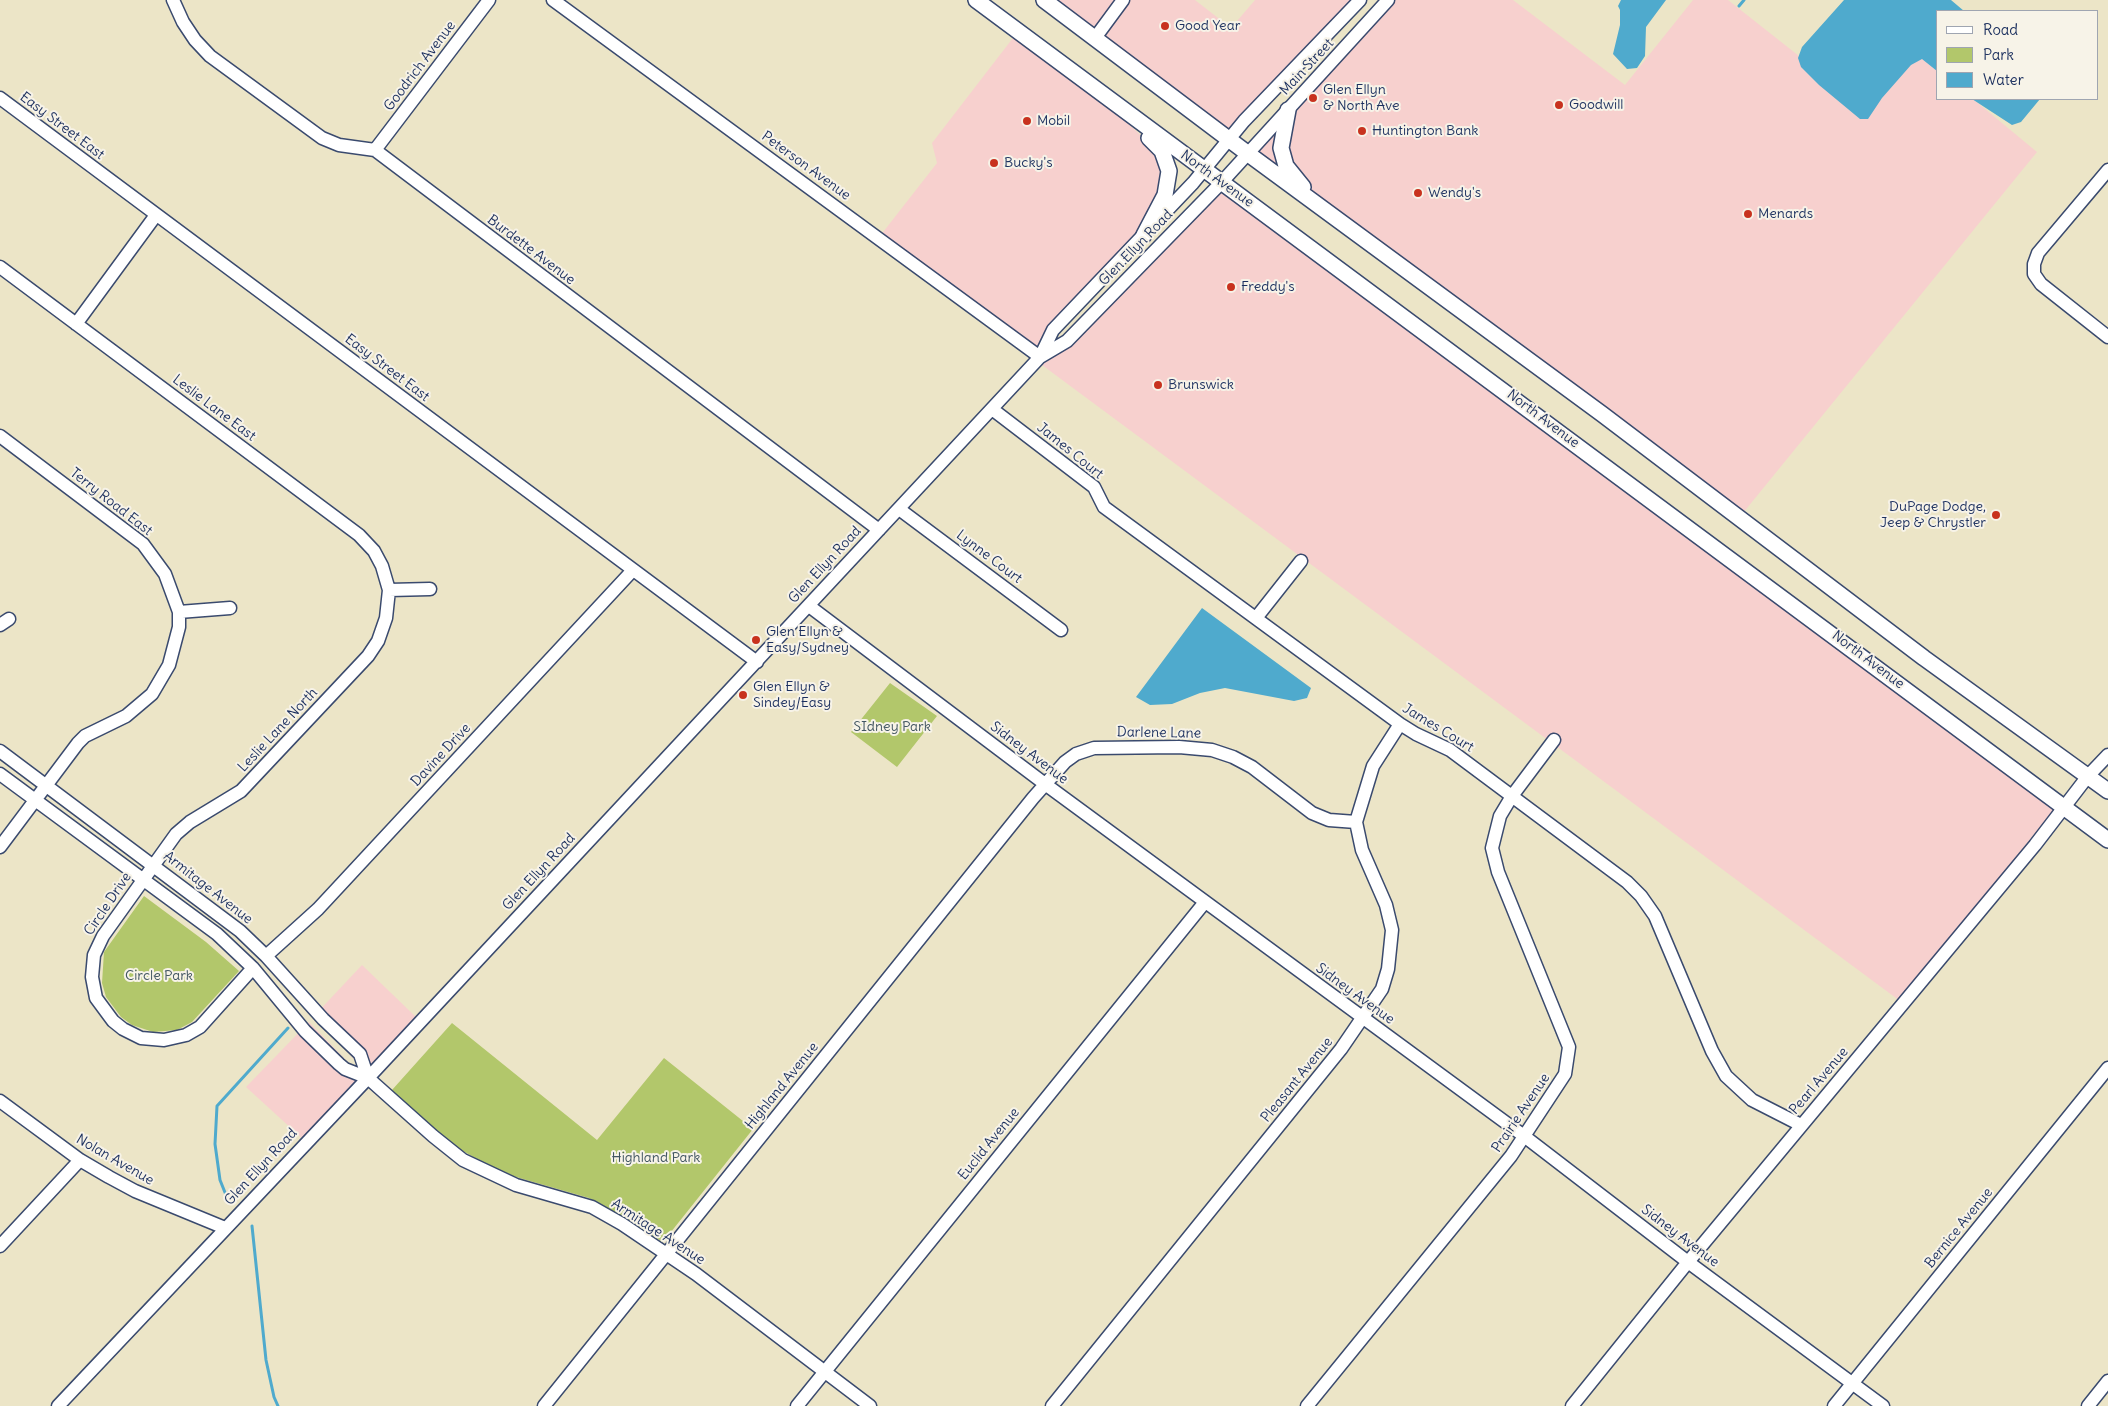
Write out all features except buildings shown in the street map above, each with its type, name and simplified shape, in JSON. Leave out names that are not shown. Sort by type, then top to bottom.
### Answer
[{"type":"main road","name":"North Avenue","points":[[976,0],[2108,840]]},
{"type":"main road","points":[[1044,0],[1247,153],[1602,414],[1924,658],[2108,791]]},
{"type":"main road","points":[[1090,85],[1137,126],[1162,151],[1169,171],[1165,195],[1144,235]]},
{"type":"main road","points":[[1288,110],[1281,140],[1283,158],[1304,188],[1331,214]]},
{"type":"street","name":"Burdette Avenue","points":[[173,0],[183,22],[204,50],[249,85],[322,138],[339,145],[375,150],[878,530]]},
{"type":"street","name":"Goodrich Avenue","points":[[375,150],[489,0]]},
{"type":"street","name":"Peterson Avenue","points":[[553,0],[1040,358]]},
{"type":"street","points":[[1095,38],[1124,0]]},
{"type":"street","name":"Main Street","points":[[1229,139],[1292,69],[1360,0]]},
{"type":"street","name":"Main Street","points":[[1247,153],[1388,0]]},
{"type":"street","name":"Easy Street East","points":[[0,98],[757,662]]},
{"type":"street","name":"Glen Ellyn Road","points":[[1040,358],[1052,330],[1144,235],[1204,170],[1229,139]]},
{"type":"street","name":"Glen Ellyn Road","points":[[58,1406],[368,1078],[1040,358],[1067,341],[1247,153]]},
{"type":"street","points":[[2108,170],[2038,253],[2034,264],[2034,274],[2040,284],[2108,337]]},
{"type":"street","points":[[76,324],[156,215]]},
{"type":"street","name":"Leslie Lane East","points":[[0,267],[360,535],[378,559],[389,590]]},
{"type":"street","name":"James Court","points":[[992,409],[1094,487],[1104,507],[1400,724],[1450,750],[1627,882],[1641,896],[1661,930],[1712,1051],[1726,1076],[1752,1100],[1801,1126]]},
{"type":"street","name":"Terry Road East","points":[[0,436],[143,544],[165,574],[179,612]]},
{"type":"street","name":"Lynne Court","points":[[899,509],[1061,630]]},
{"type":"street","points":[[1256,618],[1301,561]]},
{"type":"street","name":"Davine Drive","points":[[266,956],[318,910],[633,570]]},
{"type":"street","points":[[389,590],[430,589]]},
{"type":"street","name":"Leslie Lane North","points":[[153,865],[182,829],[241,791],[368,656],[384,629],[389,590]]},
{"type":"street","name":"Sidney Avenue","points":[[809,606],[1045,784],[1524,1136],[1688,1262],[1884,1406]]},
{"type":"street","points":[[0,847],[81,740],[126,716],[152,694],[162,680],[172,656],[179,627],[179,612],[230,608]]},
{"type":"street","name":"Pleasant Avenue","points":[[1052,1406],[1341,1049],[1374,1002],[1386,976],[1391,954],[1392,930],[1386,905],[1362,850],[1356,822],[1373,766],[1400,724]]},
{"type":"street","name":"Prairie Avenue","points":[[1307,1406],[1489,1182],[1524,1136],[1565,1074],[1569,1047],[1498,872],[1492,848],[1500,816],[1512,796],[1554,740]]},
{"type":"street","name":"Darlene Lane","points":[[1045,784],[1065,762],[1076,754],[1094,748],[1198,748],[1219,752],[1238,759],[1312,813],[1329,820],[1356,822]]},
{"type":"street","name":"Armitage Avenue","points":[[0,751],[226,919],[266,956],[323,1019],[360,1054],[368,1078]]},
{"type":"street","name":"Pearl Avenue","points":[[1572,1406],[1688,1262],[2029,853],[2088,776],[2108,755]]},
{"type":"street","name":"Armitage Avenue","points":[[0,774],[217,934],[253,968],[306,1031],[339,1064],[345,1069],[368,1078],[463,1160],[516,1185],[592,1207],[622,1224],[696,1274],[870,1406]]},
{"type":"street","name":"Highland Avenue","points":[[544,1406],[1045,784]]},
{"type":"street","name":"Circle Drive","points":[[153,865],[103,936],[92,963],[94,990],[104,1011],[113,1021],[133,1034],[150,1040],[164,1040],[186,1035],[205,1023],[253,968]]},
{"type":"street","name":"Euclid Avenue","points":[[798,1406],[1206,902]]},
{"type":"street","name":"Bernice Avenue","points":[[1834,1406],[2108,1068]]},
{"type":"street","name":"Nolan Avenue","points":[[0,1101],[80,1160],[135,1191],[225,1228]]},
{"type":"street","points":[[0,1246],[80,1160]]},
{"type":"street","points":[[2088,1406],[2108,1381]]},
{"type":"shaded area","points":[[1051,0],[1195,0],[1231,28],[1255,0],[1360,0],[1230,133]]},
{"type":"shaded area","points":[[1394,0],[1513,0],[1625,85],[1693,0],[1728,0],[1856,101],[1908,43],[1936,67],[1936,100],[1974,100],[2037,152],[1743,513],[1255,151]]},
{"type":"shaded area","points":[[1016,34],[1089,88],[1132,127],[1158,152],[1164,170],[1160,194],[1140,233],[1038,353],[880,236],[937,163],[932,143]]},
{"type":"shaded area","points":[[1221,192],[1602,468],[2056,807],[1900,1001],[1042,365]]},
{"type":"shaded area","points":[[362,965],[417,1018],[366,1072],[314,1016]]},
{"type":"shaded area","points":[[309,1022],[364,1079],[305,1141],[246,1087]]},
{"type":"green space","name":"SIdney Park","points":[[890,683],[937,716],[897,767],[851,732]]},
{"type":"green space","name":"Circle Park","points":[[144,896],[206,942],[239,971],[192,1022],[177,1030],[153,1032],[132,1025],[121,1017],[106,997],[102,983],[104,952]]},
{"type":"green space","name":"Highland Park","points":[[452,1023],[597,1140],[664,1058],[753,1129],[663,1242],[589,1198],[502,1173],[447,1142],[392,1090]]},
{"type":"water","points":[[1621,0],[1666,0],[1646,27],[1645,56],[1637,68],[1627,69],[1613,54],[1620,25],[1620,10],[1618,6]]},
{"type":"water","points":[[1844,0],[1951,0],[1963,10],[1936,10],[1936,70],[1922,59],[1911,65],[1882,98],[1868,119],[1860,119],[1819,85],[1801,67],[1798,58],[1802,47]]},
{"type":"water","points":[[1974,100],[2039,100],[2021,122],[2012,125]]},
{"type":"water","points":[[1202,608],[1311,688],[1307,698],[1294,701],[1225,688],[1200,693],[1172,704],[1150,705],[1136,697]]},
{"type":"waterway","points":[[1739,6],[1744,0]]},
{"type":"waterway","points":[[228,1200],[220,1180],[215,1144],[217,1106],[288,1028]]},
{"type":"waterway","points":[[252,1226],[266,1360],[274,1397],[278,1406]]},
{"type":"place","name":"Good Year","points":[[1165,26]]},
{"type":"place","name":"Glen Ellyn & North Ave","points":[[1313,98]]},
{"type":"place","name":"Goodwill","points":[[1559,105]]},
{"type":"place","name":"Mobil","points":[[1027,121]]},
{"type":"place","name":"Huntington Bank","points":[[1362,131]]},
{"type":"place","name":"Bucky's","points":[[994,163]]},
{"type":"place","name":"Wendy's","points":[[1418,193]]},
{"type":"place","name":"Menards","points":[[1748,214]]},
{"type":"place","name":"Freddy's","points":[[1231,287]]},
{"type":"place","name":"Brunswick","points":[[1158,385]]},
{"type":"place","name":"DuPage Dodge, Jeep & Chrystler","points":[[1996,515]]},
{"type":"place","name":"Glen Ellyn & Easy/Sydney","points":[[756,640]]},
{"type":"place","name":"Glen Ellyn & Sindey/Easy","points":[[743,695]]}]
